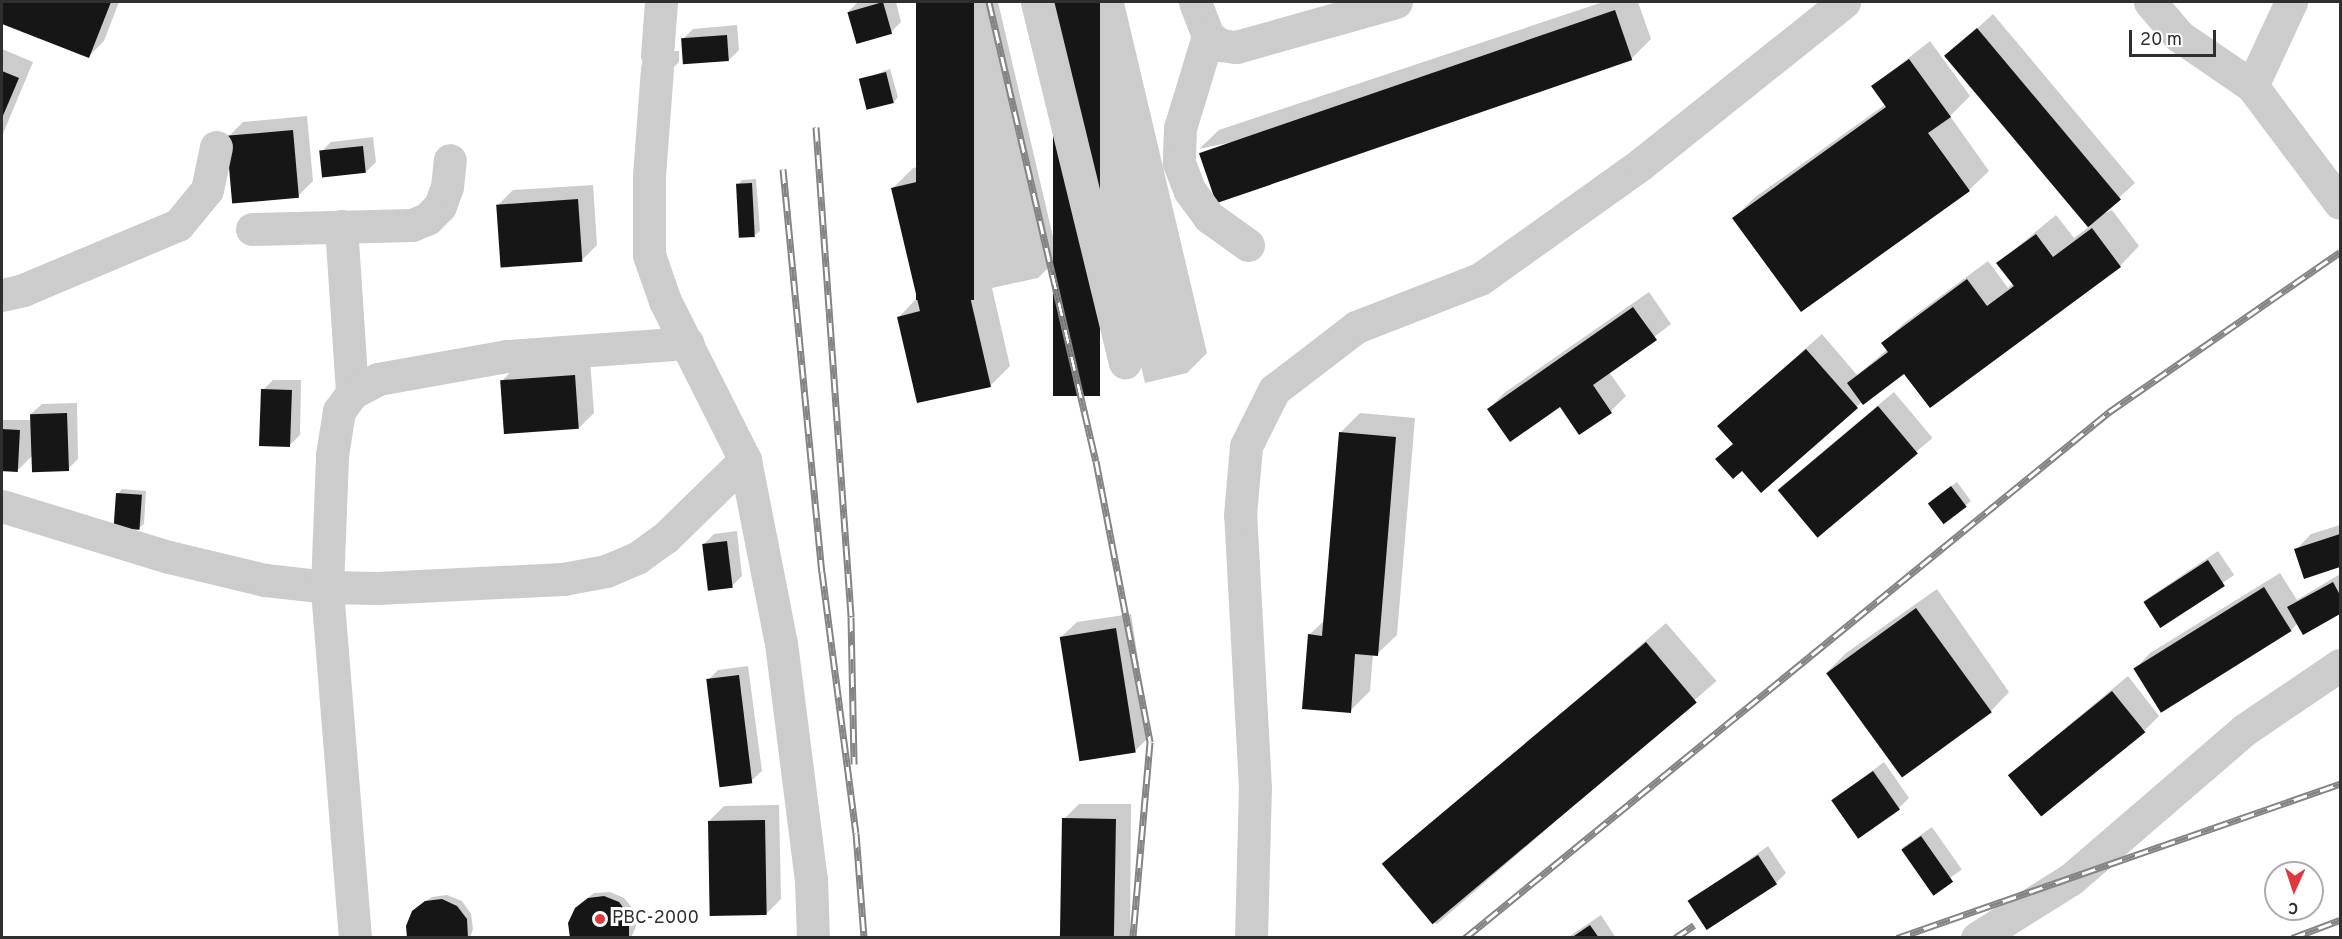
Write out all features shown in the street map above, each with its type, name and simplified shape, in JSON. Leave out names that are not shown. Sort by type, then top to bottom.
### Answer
[{"type":"street","points":[[661,2],[649,175],[649,255],[665,302],[745,460],[782,643],[811,879],[813,938]]},
{"type":"street","points":[[1037,2],[1125,362]]},
{"type":"street","points":[[1195,2],[1208,36],[1221,45],[1236,47],[1396,2]]},
{"type":"street","points":[[1251,938],[1255,788],[1240,515],[1246,446],[1274,390],[1356,327],[1480,279],[1641,164],[1844,2]]},
{"type":"street","points":[[2150,2],[2179,36],[2252,86],[2340,203]]},
{"type":"street","points":[[2252,86],[2291,2]]},
{"type":"street","points":[[1208,36],[1180,128],[1179,163],[1190,191],[1209,218],[1248,245]]},
{"type":"street","points":[[2,295],[22,290],[178,225],[207,190],[216,147]]},
{"type":"street","points":[[252,229],[412,225],[427,219],[440,206],[447,187],[450,160]]},
{"type":"street","points":[[341,226],[352,393]]},
{"type":"street","points":[[355,938],[327,587],[332,455],[339,411],[352,393],[378,379],[507,356],[687,343]]},
{"type":"street","points":[[2,506],[169,557],[265,580],[327,587],[563,579],[606,571],[637,558],[665,538],[745,460]]},
{"type":"street","points":[[1977,938],[2071,879],[2244,730],[2340,665]]},
{"type":"building","points":[[2,2],[111,2],[89,58],[2,24]]},
{"type":"building","points":[[883,2],[892,34],[857,44],[847,12]]},
{"type":"building","points":[[916,2],[974,2],[974,300],[916,300]]},
{"type":"building","points":[[1053,2],[1100,2],[1100,396],[1053,396]]},
{"type":"building","points":[[1615,10],[1632,60],[1216,203],[1199,153]]},
{"type":"building","points":[[1977,28],[2121,200],[2088,227],[1944,56]]},
{"type":"building","points":[[727,35],[729,61],[683,64],[681,38]]},
{"type":"building","points":[[1909,59],[1951,117],[1928,133],[1970,191],[1801,312],[1732,218],[1886,107],[1871,86]]},
{"type":"building","points":[[2,71],[19,78],[2,118]]},
{"type":"building","points":[[886,72],[894,103],[867,110],[859,79]]},
{"type":"building","points":[[293,130],[299,198],[232,204],[226,136]]},
{"type":"building","points":[[363,146],[366,173],[322,177],[319,151]]},
{"type":"building","points":[[942,176],[991,387],[917,403],[897,317],[920,311],[891,188]]},
{"type":"building","points":[[752,183],[755,237],[739,238],[736,184]]},
{"type":"building","points":[[578,199],[582,262],[501,268],[496,205]]},
{"type":"building","points":[[2092,228],[2121,267],[1930,408],[1904,374],[1863,405],[1847,383],[1888,352],[1881,343],[1967,279],[1987,306],[2014,286],[1996,263],[2036,234],[2053,257]]},
{"type":"building","points":[[1633,307],[1657,340],[1593,385],[1612,413],[1579,435],[1560,407],[1510,442],[1487,409]]},
{"type":"building","points":[[1806,349],[1858,408],[1761,493],[1742,471],[1733,479],[1715,459],[1733,444],[1717,426]]},
{"type":"building","points":[[575,375],[579,429],[504,434],[500,380]]},
{"type":"building","points":[[261,389],[292,390],[290,447],[259,446]]},
{"type":"building","points":[[1878,406],[1918,453],[1818,538],[1778,490]]},
{"type":"building","points":[[67,413],[69,471],[32,472],[30,414]]},
{"type":"building","points":[[2,429],[20,430],[18,472],[2,471]]},
{"type":"building","points":[[1339,432],[1396,437],[1378,656],[1355,654],[1351,713],[1302,709],[1308,634],[1322,636]]},
{"type":"building","points":[[1951,486],[1967,507],[1943,524],[1928,503]]},
{"type":"building","points":[[116,493],[142,495],[139,530],[114,528]]},
{"type":"building","points":[[2340,534],[2340,567],[2304,579],[2294,549]]},
{"type":"building","points":[[727,541],[733,588],[708,591],[702,544]]},
{"type":"building","points":[[2208,560],[2225,586],[2160,628],[2143,602]]},
{"type":"building","points":[[2333,582],[2340,595],[2340,614],[2303,635],[2287,607]]},
{"type":"building","points":[[2264,587],[2292,631],[2161,713],[2133,669]]},
{"type":"building","points":[[1916,608],[1992,712],[1902,778],[1826,673]]},
{"type":"building","points":[[1116,628],[1136,752],[1079,761],[1060,637]]},
{"type":"building","points":[[1646,642],[1697,703],[1432,924],[1382,864]]},
{"type":"building","points":[[739,675],[752,783],[720,787],[706,679]]},
{"type":"building","points":[[2112,691],[2145,732],[2041,817],[2008,775]]},
{"type":"building","points":[[1873,771],[1900,810],[1858,839],[1831,800]]},
{"type":"building","points":[[1062,818],[1116,819],[1114,938],[1060,938]]},
{"type":"building","points":[[765,820],[767,915],[710,916],[708,821]]},
{"type":"building","points":[[1921,836],[1953,882],[1933,896],[1901,850]]},
{"type":"building","points":[[1758,855],[1777,884],[1707,930],[1688,901]]},
{"type":"building","name":"РВС-2000","points":[[604,896],[619,902],[629,915],[629,938],[570,938],[568,923],[575,908],[588,898]]},
{"type":"building","points":[[442,899],[457,906],[467,919],[468,938],[407,938],[406,926],[412,911],[425,901]]},
{"type":"building","points":[[1590,925],[1599,938],[1571,938]]},
{"type":"railway","points":[[989,2],[1096,461],[1150,742],[1133,938]]},
{"type":"railway","points":[[816,127],[851,617],[854,764]]},
{"type":"railway","points":[[783,169],[822,572],[856,833],[864,938]]},
{"type":"railway","points":[[1465,938],[2109,412],[2340,252]]},
{"type":"railway","points":[[1897,938],[2340,784]]},
{"type":"railway","points":[[2292,938],[2340,920]]},
{"type":"railway","points":[[1675,938],[1694,925]]},
{"type":"place","name":"РВС-2000","points":[[600,919]]}]
